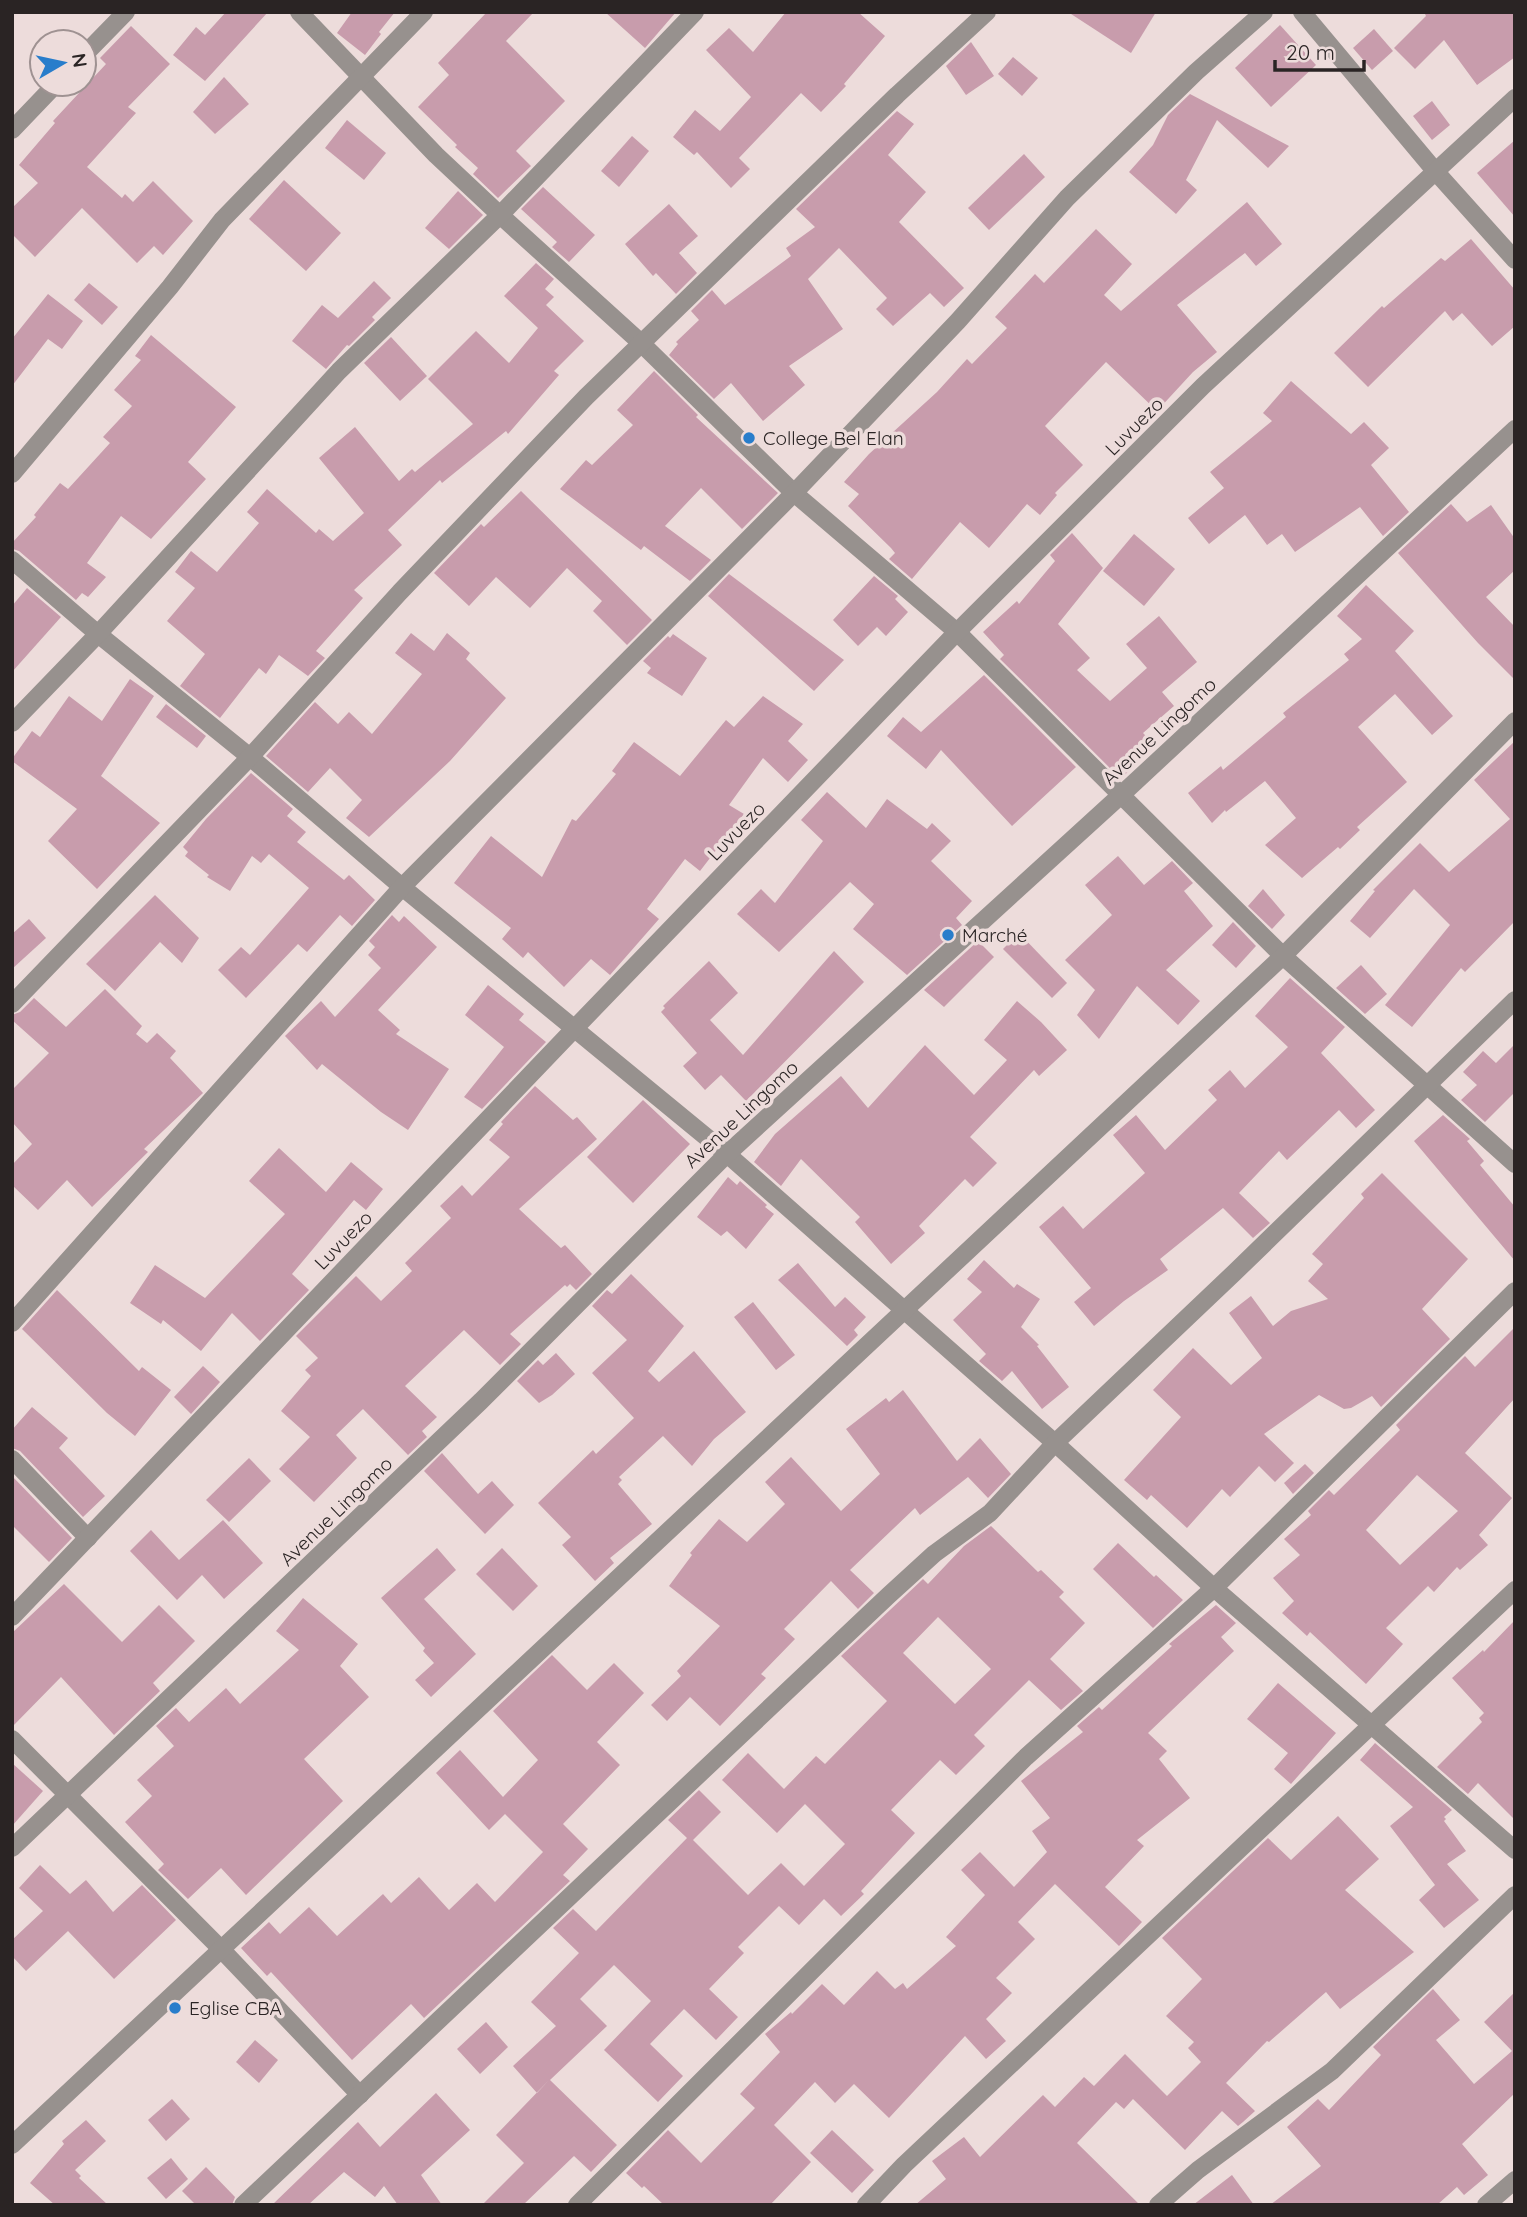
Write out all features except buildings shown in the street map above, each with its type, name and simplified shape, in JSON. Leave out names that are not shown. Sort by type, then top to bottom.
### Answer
[{"type":"street","points":[[98,41],[126,12]]},
{"type":"street","points":[[299,12],[436,155],[640,342],[794,493],[957,632],[1283,956],[1515,1164]]},
{"type":"street","points":[[12,474],[222,220],[424,12]]},
{"type":"street","points":[[12,723],[98,634],[339,371],[500,215],[695,12]]},
{"type":"street","points":[[12,1004],[250,757],[400,592],[640,342],[987,12]]},
{"type":"street","points":[[12,1323],[402,887],[794,493],[958,321],[1067,198],[1196,72],[1264,12]]},
{"type":"street","points":[[1302,12],[1436,172],[1515,260]]},
{"type":"street","points":[[12,130],[43,98]]},
{"type":"street","name":"Luvuezo","points":[[12,1617],[574,1028],[957,632],[1203,386],[1515,98]]},
{"type":"street","name":"Avenue Lingomo","points":[[12,1848],[481,1401],[727,1154],[1121,795],[1515,429]]},
{"type":"street","points":[[12,560],[402,887],[727,1154],[1055,1443],[1214,1588],[1515,1850]]},
{"type":"street","points":[[12,2145],[1283,956],[1515,721]]},
{"type":"street","points":[[243,2205],[888,1595],[934,1554],[990,1513],[1055,1443],[1515,1000]]},
{"type":"street","points":[[577,2205],[1026,1757],[1214,1588],[1515,1291]]},
{"type":"street","points":[[12,1459],[88,1538]]},
{"type":"street","points":[[866,2205],[904,2165],[1515,1590]]},
{"type":"street","points":[[12,1739],[221,1949],[360,2095]]},
{"type":"street","points":[[1158,2205],[1198,2170],[1332,2071],[1515,1895]]},
{"type":"street","points":[[1486,2205],[1515,2180]]},
{"type":"place","name":"College Bel Elan","points":[[749,438]]},
{"type":"place","name":"Marché","points":[[948,935]]},
{"type":"place","name":"Eglise CBA","points":[[175,2008]]}]
